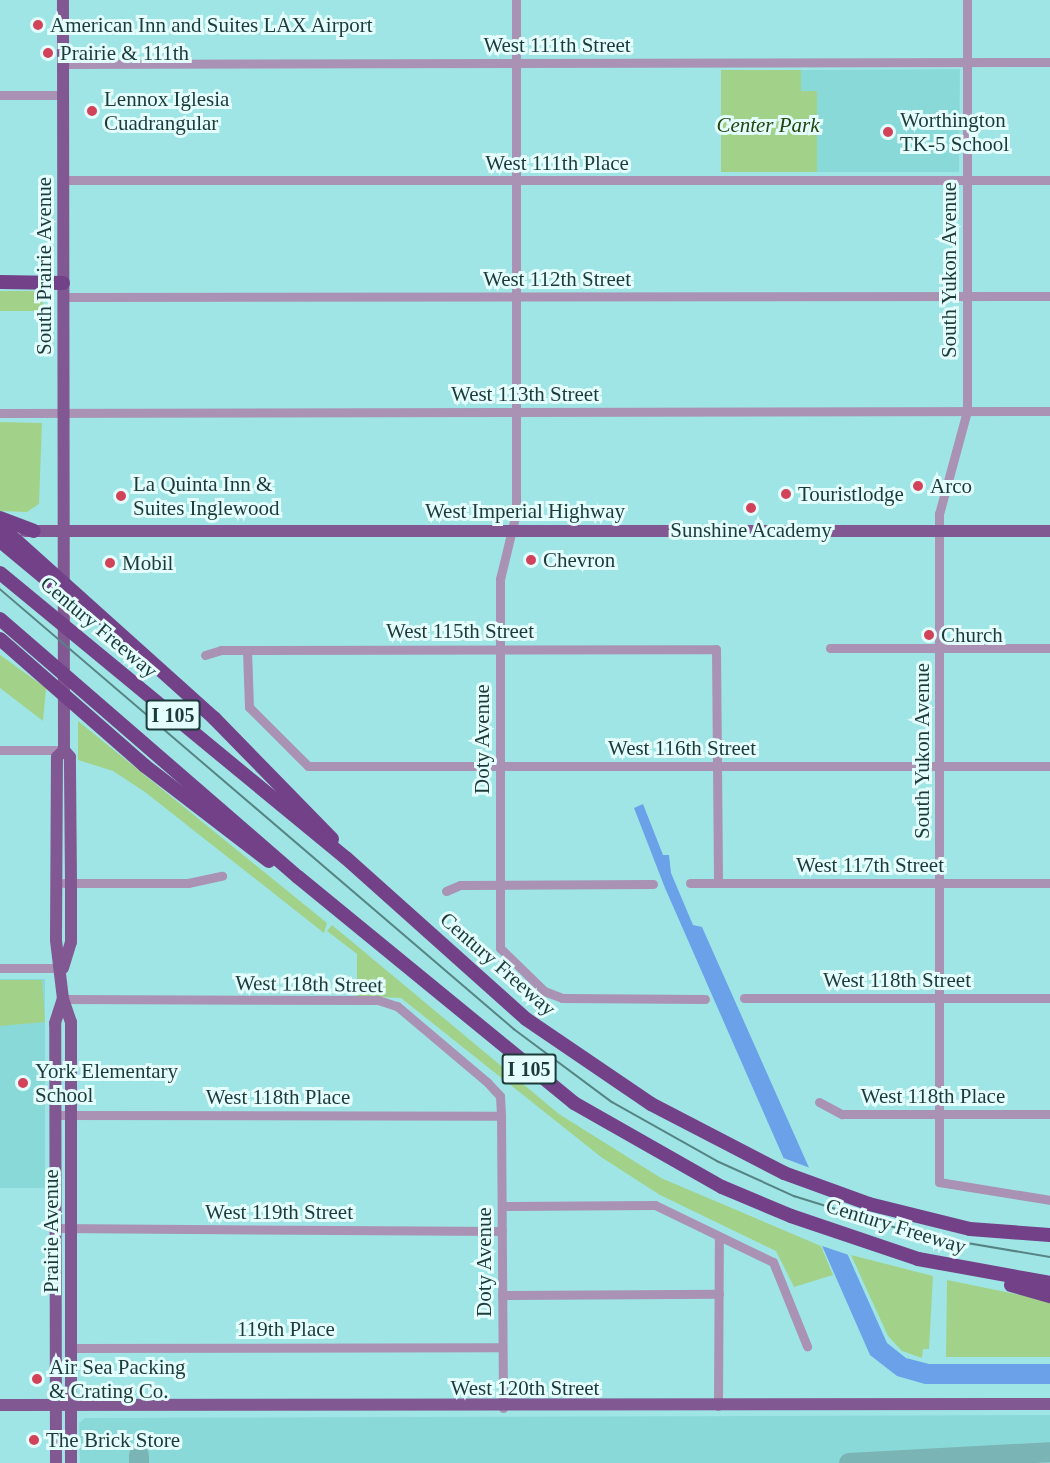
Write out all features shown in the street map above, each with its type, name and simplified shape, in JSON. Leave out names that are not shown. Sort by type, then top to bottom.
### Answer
[{"type":"highway","points":[[0,282],[63,283]]},
{"type":"highway","points":[[0,518],[33,531]]},
{"type":"highway","points":[[0,526],[272,773],[346,858]]},
{"type":"highway","points":[[0,541],[136,651]]},
{"type":"highway","name":"Century Freeway","points":[[0,573],[346,858],[526,1018],[588,1064],[651,1104],[784,1173],[821,1187],[921,1218],[970,1229],[1050,1235]]},
{"type":"highway","name":"Century Freeway","points":[[0,619],[298,877],[574,1103],[722,1187],[791,1216],[918,1259],[966,1270],[1050,1283]]},
{"type":"highway","points":[[0,640],[145,766],[253,851],[298,877]]},
{"type":"highway","points":[[966,1270],[1050,1296]]},
{"type":"main road","name":"South Prairie Avenue","points":[[63,0],[63,531]]},
{"type":"main road","name":"West Imperial Highway","points":[[0,531],[1050,531]]},
{"type":"main road","name":"Prairie Avenue","points":[[63,531],[64,750],[70,757],[71,883],[71,942],[63,968]]},
{"type":"main road","name":"Prairie Avenue","points":[[56,1463],[56,1023],[63,999],[63,968],[56,940],[57,757],[64,750]]},
{"type":"main road","name":"Prairie Avenue","points":[[63,999],[71,1022],[71,1463]]},
{"type":"main road","name":"West 120th Street","points":[[0,1406],[503,1408],[1050,1404]]},
{"type":"street","name":"Doty Avenue","points":[[516,0],[518,181],[516,513],[509,531],[500,579],[500,948],[544,991],[562,998],[705,999]]},
{"type":"street","name":"South Yukon Avenue","points":[[967,0],[967,411],[965,432],[944,481],[939,531],[939,1182],[1050,1200]]},
{"type":"street","name":"West 111th Street","points":[[63,64],[1050,62]]},
{"type":"street","points":[[0,95],[63,95]]},
{"type":"street","name":"West 111th Place","points":[[63,180],[1050,180]]},
{"type":"street","name":"West 112th Street","points":[[63,297],[1050,296]]},
{"type":"street","name":"West 113th Street","points":[[0,413],[1050,411]]},
{"type":"street","points":[[830,648],[1050,648]]},
{"type":"street","name":"West 115th Street","points":[[205,655],[247,650],[716,649],[718,766]]},
{"type":"street","name":"West 116th Street","points":[[247,650],[249,707],[297,760],[314,767],[1050,766]]},
{"type":"street","points":[[0,750],[64,750]]},
{"type":"street","points":[[718,766],[718,883]]},
{"type":"street","points":[[56,883],[188,883],[222,876]]},
{"type":"street","name":"West 117th Street","points":[[690,883],[1050,882]]},
{"type":"street","points":[[446,891],[460,885],[501,883],[653,884]]},
{"type":"street","points":[[0,968],[63,968]]},
{"type":"street","name":"West 118th Street","points":[[744,998],[1050,998]]},
{"type":"street","name":"West 118th Street","points":[[63,999],[387,1002],[488,1082],[500,1096],[501,1116]]},
{"type":"street","name":"West 118th Place","points":[[819,1102],[842,1114],[1050,1114]]},
{"type":"street","name":"West 118th Place","points":[[55,1115],[501,1116]]},
{"type":"street","name":"Doty Avenue","points":[[501,1116],[503,1408]]},
{"type":"street","points":[[502,1206],[655,1205],[776,1265],[807,1346]]},
{"type":"street","name":"West 119th Street","points":[[55,1228],[502,1231]]},
{"type":"street","points":[[718,1406],[719,1238]]},
{"type":"street","points":[[502,1295],[719,1294]]},
{"type":"street","name":"119th Place","points":[[70,1348],[502,1347]]},
{"type":"shaded area","name":"Worthington TK-5 School","points":[[960,69],[959,172],[817,172],[817,92],[801,91],[801,70]]},
{"type":"shaded area","points":[[643,804],[663,855],[669,855],[671,873],[693,925],[702,927],[887,1343],[906,1358],[929,1364],[1050,1364],[1050,1384],[925,1384],[897,1376],[870,1355],[665,888],[634,808]]},
{"type":"shaded area","name":"York Elementary School","points":[[0,979],[45,979],[45,1188],[0,1188]]},
{"type":"shaded area","points":[[1050,1415],[1050,1463],[80,1463],[79,1423],[85,1418]]},
{"type":"green space","name":"Center Park","points":[[721,70],[801,70],[801,91],[817,91],[817,172],[721,172]]},
{"type":"green space","points":[[0,291],[37,291],[47,311],[0,311]]},
{"type":"green space","points":[[0,422],[42,423],[39,504],[27,512],[0,511]]},
{"type":"green space","points":[[0,655],[46,688],[43,721],[0,688]]},
{"type":"green space","points":[[78,721],[327,923],[324,933],[145,792],[113,771],[78,760]]},
{"type":"green space","points":[[332,925],[559,1114],[661,1178],[821,1246],[833,1275],[794,1287],[776,1251],[660,1195],[601,1157],[401,998],[357,996],[357,954],[327,931]]},
{"type":"green space","points":[[0,980],[42,980],[45,1022],[0,1026]]},
{"type":"green space","points":[[851,1255],[933,1276],[929,1349],[923,1349],[922,1358],[902,1351],[888,1336]]},
{"type":"green space","points":[[947,1280],[1050,1301],[1050,1357],[946,1357]]},
{"type":"pier","points":[[781,1157],[810,1168],[849,1255],[819,1245]]},
{"type":"taxiway","points":[[849,1463],[1050,1452]]},
{"type":"taxiway","points":[[139,1455],[139,1463]]},
{"type":"tram line","points":[[0,589],[514,1029],[612,1102],[717,1161],[794,1196],[920,1235],[1050,1257]]},
{"type":"place","name":"American Inn and Suites LAX Airport","points":[[38,25]]},
{"type":"place","name":"Prairie & 111th","points":[[48,53]]},
{"type":"place","name":"Lennox Iglesia Cuadrangular","points":[[92,111]]},
{"type":"place","name":"Worthington TK-5 School","points":[[888,132]]},
{"type":"place","name":"Arco","points":[[918,486]]},
{"type":"place","name":"Touristlodge","points":[[786,494]]},
{"type":"place","name":"La Quinta Inn & Suites Inglewood","points":[[121,496]]},
{"type":"place","name":"Sunshine Academy","points":[[751,508]]},
{"type":"place","name":"Chevron","points":[[531,560]]},
{"type":"place","name":"Mobil","points":[[110,563]]},
{"type":"place","name":"Church","points":[[929,635]]},
{"type":"place","name":"York Elementary School","points":[[23,1083]]},
{"type":"place","name":"Air Sea Packing & Crating Co.","points":[[37,1379]]},
{"type":"place","name":"The Brick Store","points":[[34,1440]]}]
